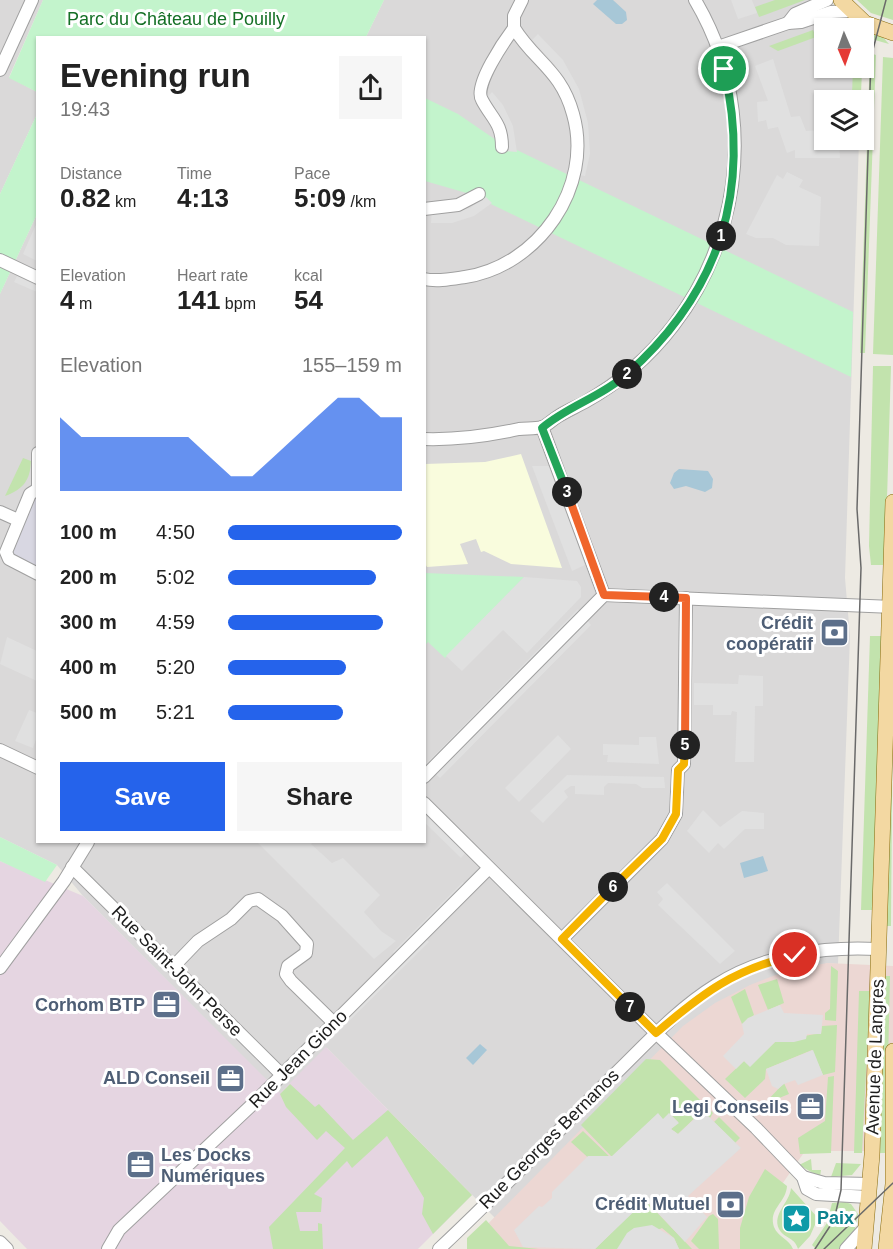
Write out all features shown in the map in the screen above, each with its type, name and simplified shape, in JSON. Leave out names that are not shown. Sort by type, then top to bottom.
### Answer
[{"type":"main road","points":[[846,6],[865,23],[889,32],[893,45]]},
{"type":"main road","name":"Avenue de Langres","points":[[864,1249],[869,1190],[893,502]]},
{"type":"main road","name":"Avenue de Langres","points":[[886,1249],[893,1190],[893,1051]]},
{"type":"main road","points":[[869,1190],[893,1190]]},
{"type":"street","points":[[0,69],[32,0]]},
{"type":"street","points":[[502,147],[499,126],[481,100],[480,88],[500,46],[514,28],[514,16],[522,0]]},
{"type":"street","points":[[426,439],[474,438],[542,428],[558,416],[601,393],[642,361],[684,313],[707,273],[731,204],[733,169],[733,116],[718,47],[695,0]]},
{"type":"street","points":[[788,22],[795,14],[826,0]]},
{"type":"street","points":[[718,47],[788,22],[801,22],[846,6]]},
{"type":"street","points":[[426,279],[471,276],[492,271],[529,248],[548,229],[564,204],[575,159],[574,116],[558,79],[514,28]]},
{"type":"street","points":[[426,208],[458,205],[479,194]]},
{"type":"street","points":[[0,260],[36,277]]},
{"type":"street","points":[[542,428],[604,595]]},
{"type":"street","points":[[36,490],[30,494],[7,544],[4,561],[36,573]]},
{"type":"street","points":[[0,512],[18,520]]},
{"type":"street","points":[[426,775],[604,595],[891,607]]},
{"type":"street","points":[[562,939],[662,839],[676,814],[678,770],[684,764],[686,598]]},
{"type":"street","points":[[0,750],[36,767]]},
{"type":"street","points":[[426,805],[488,869],[756,1128],[803,1177],[869,1190]]},
{"type":"street","points":[[0,968],[87,843]]},
{"type":"street","name":"Rue Saint-John Perse","points":[[72,867],[282,1075]]},
{"type":"street","name":"Rue Jean Giono","points":[[108,1249],[119,1230],[282,1075],[488,869]]},
{"type":"street","points":[[174,967],[198,941],[231,919],[249,901],[258,899],[282,916],[307,944],[306,952],[288,966],[286,974],[334,1023]]},
{"type":"street","name":"Rue Georges Bernanos","points":[[443,1248],[656,1033],[696,998],[743,971],[803,953],[841,948],[878,949]]},
{"type":"street","points":[[846,1249],[866,1228]]},
{"type":"street","points":[[0,1242],[7,1249]]},
{"type":"shaded area","points":[[0,0],[43,0],[9,77],[36,91],[36,116],[0,194]]},
{"type":"shaded area","points":[[384,0],[812,0],[821,18],[814,18],[814,78],[861,78],[861,90],[814,90],[814,150],[859,150],[845,578],[850,636],[838,964],[827,963],[651,1060],[495,1218],[327,1048],[280,1094],[83,896],[57,865],[0,837],[0,294],[36,216],[36,843],[426,843],[426,36],[366,36]]},
{"type":"shaded area","points":[[731,0],[752,0],[757,13],[738,19]]},
{"type":"shaded area","points":[[538,34],[563,60],[579,89],[588,123],[590,154],[585,176],[578,175],[570,90],[554,64],[532,40]]},
{"type":"shaded area","points":[[773,59],[791,117],[800,116],[806,131],[814,131],[814,150],[840,150],[840,158],[795,158],[795,150],[787,153],[778,127],[768,129],[766,120],[758,122],[757,102],[768,101],[755,66]]},
{"type":"shaded area","points":[[492,92],[503,105],[513,126],[517,152],[505,151],[486,99]]},
{"type":"shaded area","points":[[787,172],[803,180],[799,187],[821,197],[819,246],[786,245],[773,238],[756,238],[746,234],[777,175],[783,179]]},
{"type":"shaded area","points":[[486,197],[492,203],[474,216],[452,223],[431,223],[432,211],[450,212],[470,208]]},
{"type":"shaded area","points":[[36,224],[36,260],[23,254]]},
{"type":"shaded area","points":[[17,276],[36,286],[36,292],[14,282]]},
{"type":"shaded area","points":[[521,454],[562,568],[511,564],[484,551],[481,552],[476,539],[460,544],[468,564],[427,567],[426,464],[485,462]]},
{"type":"shaded area","points":[[532,466],[551,466],[585,565],[572,571]]},
{"type":"shaded area","points":[[36,491],[36,574],[16,564],[7,544]]},
{"type":"shaded area","points":[[524,577],[577,581],[581,587],[581,597],[527,653],[503,630],[462,671],[446,656]]},
{"type":"shaded area","points":[[578,609],[591,625],[440,778],[426,764]]},
{"type":"shaded area","points":[[7,637],[36,651],[36,681],[0,664]]},
{"type":"shaded area","points":[[739,675],[763,676],[763,706],[755,706],[754,762],[735,762],[737,712],[732,711],[731,715],[713,715],[713,705],[694,705],[694,683],[738,684]]},
{"type":"shaded area","points":[[29,710],[36,713],[36,740],[33,748],[15,741]]},
{"type":"shaded area","points":[[558,735],[571,749],[519,802],[505,788]]},
{"type":"shaded area","points":[[639,737],[656,737],[659,764],[607,762],[608,755],[603,755],[603,744],[639,745]]},
{"type":"shaded area","points":[[567,775],[664,777],[665,788],[642,788],[636,784],[608,783],[604,787],[604,795],[575,794],[575,786],[571,786],[564,791],[568,797],[543,823],[530,811]]},
{"type":"shaded area","points":[[426,805],[470,848],[461,858],[426,824]]},
{"type":"shaded area","points":[[703,810],[720,827],[742,811],[764,813],[764,829],[745,829],[724,849],[718,843],[709,853],[687,831]]},
{"type":"shaded area","points":[[258,843],[312,843],[332,863],[343,858],[380,895],[364,912],[381,931],[396,941],[374,959]]},
{"type":"shaded area","points":[[0,861],[83,896],[280,1093],[326,1047],[472,1195],[418,1249],[27,1249],[0,1221]]},
{"type":"shaded area","points":[[463,882],[465,885],[395,955],[393,952]]},
{"type":"shaded area","points":[[667,883],[735,951],[720,964],[658,905],[663,899],[657,892]]},
{"type":"shaded area","points":[[427,940],[429,942],[325,1045],[323,1043]]},
{"type":"shaded area","points":[[827,963],[893,966],[893,1151],[805,1151],[778,1190],[761,1249],[471,1249],[467,1245],[683,1026],[715,1003],[750,985],[786,971]]},
{"type":"shaded area","points":[[780,1005],[784,1013],[823,1015],[821,1034],[807,1034],[806,1039],[794,1042],[775,1042],[750,1067],[744,1061],[736,1069],[723,1056],[744,1034],[742,1024],[748,1018]]},
{"type":"shaded area","points":[[813,1050],[823,1075],[798,1085],[795,1080],[778,1089],[772,1086],[766,1069]]},
{"type":"shaded area","points":[[703,1111],[741,1148],[688,1196],[707,1217],[685,1242],[646,1200],[595,1249],[523,1247],[514,1230],[539,1206],[542,1207],[552,1198],[552,1192],[588,1156],[612,1156],[658,1113],[663,1119],[669,1113],[679,1123],[671,1129],[678,1134]]},
{"type":"shaded area","points":[[652,1225],[674,1238],[679,1249],[617,1249],[627,1233],[634,1228]]},
{"type":"green space","name":"Parc du Château de Pouilly","points":[[43,0],[384,0],[366,36],[36,36],[36,92],[9,78]]},
{"type":"green space","points":[[775,0],[805,0],[759,17],[755,7]]},
{"type":"green space","points":[[857,0],[893,0],[893,20],[871,13]]},
{"type":"green space","points":[[813,30],[814,32],[814,38],[778,51],[769,46]]},
{"type":"green space","points":[[874,31],[879,34],[889,44],[874,40]]},
{"type":"green space","points":[[874,54],[876,55],[874,109],[874,90],[869,90],[869,78],[874,78]]},
{"type":"green space","points":[[883,57],[893,58],[893,355],[873,354]]},
{"type":"green space","points":[[853,78],[862,78],[861,90],[852,90]]},
{"type":"green space","points":[[426,98],[458,114],[496,140],[853,312],[851,377],[470,194],[426,181]]},
{"type":"green space","points":[[36,116],[36,216],[0,294],[0,194]]},
{"type":"green space","points":[[867,150],[872,150],[865,353],[860,353]]},
{"type":"green space","points":[[873,366],[891,366],[885,565],[871,565],[869,546]]},
{"type":"green space","points":[[23,458],[31,461],[27,479],[21,487],[5,496]]},
{"type":"green space","points":[[426,573],[524,577],[445,658],[428,642],[426,644]]},
{"type":"green space","points":[[870,636],[883,636],[874,910],[861,910]]},
{"type":"green space","points":[[893,676],[891,926],[885,926]]},
{"type":"green space","points":[[0,837],[57,865],[45,882],[0,861]]},
{"type":"green space","points":[[831,966],[838,971],[836,1021],[825,1020],[825,1013],[830,1009]]},
{"type":"green space","points":[[884,976],[890,976],[886,1153],[880,1153]]},
{"type":"green space","points":[[777,979],[784,1003],[768,1010],[758,985]]},
{"type":"green space","points":[[745,989],[754,1015],[742,1024],[731,997]]},
{"type":"green space","points":[[859,991],[870,991],[862,1153],[854,1153]]},
{"type":"green space","points":[[837,1025],[835,1072],[823,1075],[812,1050],[766,1069],[765,1079],[745,1098],[725,1079],[744,1061],[750,1066],[775,1042],[821,1034],[822,1026]]},
{"type":"green space","points":[[646,1059],[660,1060],[713,1113],[710,1118],[702,1111],[678,1134],[671,1129],[678,1122],[670,1114],[663,1120],[658,1114],[612,1157],[581,1125]]},
{"type":"green space","points":[[834,1076],[831,1153],[800,1154],[798,1138],[825,1121],[828,1077]]},
{"type":"green space","points":[[784,1083],[789,1094],[764,1104]]},
{"type":"green space","points":[[290,1084],[315,1107],[319,1104],[353,1140],[388,1110],[472,1195],[433,1234],[422,1214],[424,1198],[387,1136],[352,1168],[347,1161],[314,1194],[322,1198],[321,1212],[296,1212],[300,1231],[318,1231],[318,1223],[322,1224],[323,1249],[273,1249],[269,1227],[345,1148],[326,1131],[317,1140],[286,1107],[280,1094]]},
{"type":"green space","points":[[719,1117],[740,1138],[735,1143],[714,1122]]},
{"type":"green space","points":[[583,1131],[617,1164],[617,1184],[571,1142]]},
{"type":"green space","points":[[811,1159],[812,1170],[821,1170],[820,1177],[799,1165]]},
{"type":"green space","points":[[836,1163],[861,1164],[852,1175],[831,1177]]},
{"type":"green space","points":[[765,1169],[787,1186],[784,1197],[773,1215],[773,1221],[776,1230],[793,1249],[740,1249],[740,1228],[749,1197]]},
{"type":"green space","points":[[791,1188],[818,1218],[810,1236],[798,1249],[793,1241],[781,1232],[777,1220]]},
{"type":"green space","points":[[645,1200],[692,1249],[679,1249],[674,1238],[662,1228],[617,1249],[595,1249]]},
{"type":"green space","points":[[832,1203],[851,1204],[858,1214],[854,1233],[842,1249],[816,1249],[812,1245],[827,1223]]},
{"type":"green space","points":[[713,1214],[718,1219],[719,1249],[699,1249],[691,1241],[709,1216]]},
{"type":"green space","points":[[486,1220],[509,1246],[539,1249],[467,1249],[467,1238]]},
{"type":"water","points":[[597,0],[613,0],[626,12],[627,20],[622,24],[616,24],[593,4]]},
{"type":"water","points":[[679,469],[708,471],[713,479],[712,488],[705,492],[686,486],[674,489],[670,483],[674,473]]},
{"type":"water","points":[[763,856],[768,871],[744,878],[740,863]]},
{"type":"water","points":[[480,1044],[487,1050],[473,1065],[466,1058]]},
{"type":"tram line","points":[[815,1249],[834,1220],[841,1190],[861,568],[857,509],[871,57],[886,0]]},
{"type":"tram line","points":[[824,1249],[893,1183]]},
{"type":"place","name":"Crédit coopératif","points":[[834,633]]},
{"type":"place","name":"Corhom BTP","points":[[166,1005]]},
{"type":"place","name":"ALD Conseil","points":[[231,1078]]},
{"type":"place","name":"Legi Conseils","points":[[810,1107]]},
{"type":"place","name":"Les Docks Numériques","points":[[140,1165]]},
{"type":"place","name":"Crédit Mutuel","points":[[731,1204]]},
{"type":"place","name":"Paix","points":[[796,1218]]},
{"type":"route","points":[[724,69],[733,116],[731,204],[715,256],[698,291],[684,313],[660,342],[623,378],[601,393],[558,416],[542,428],[604,595],[686,598],[684,764],[678,770],[676,814],[662,839],[562,939],[656,1033],[696,998],[717,984],[768,961],[795,955]]}]
